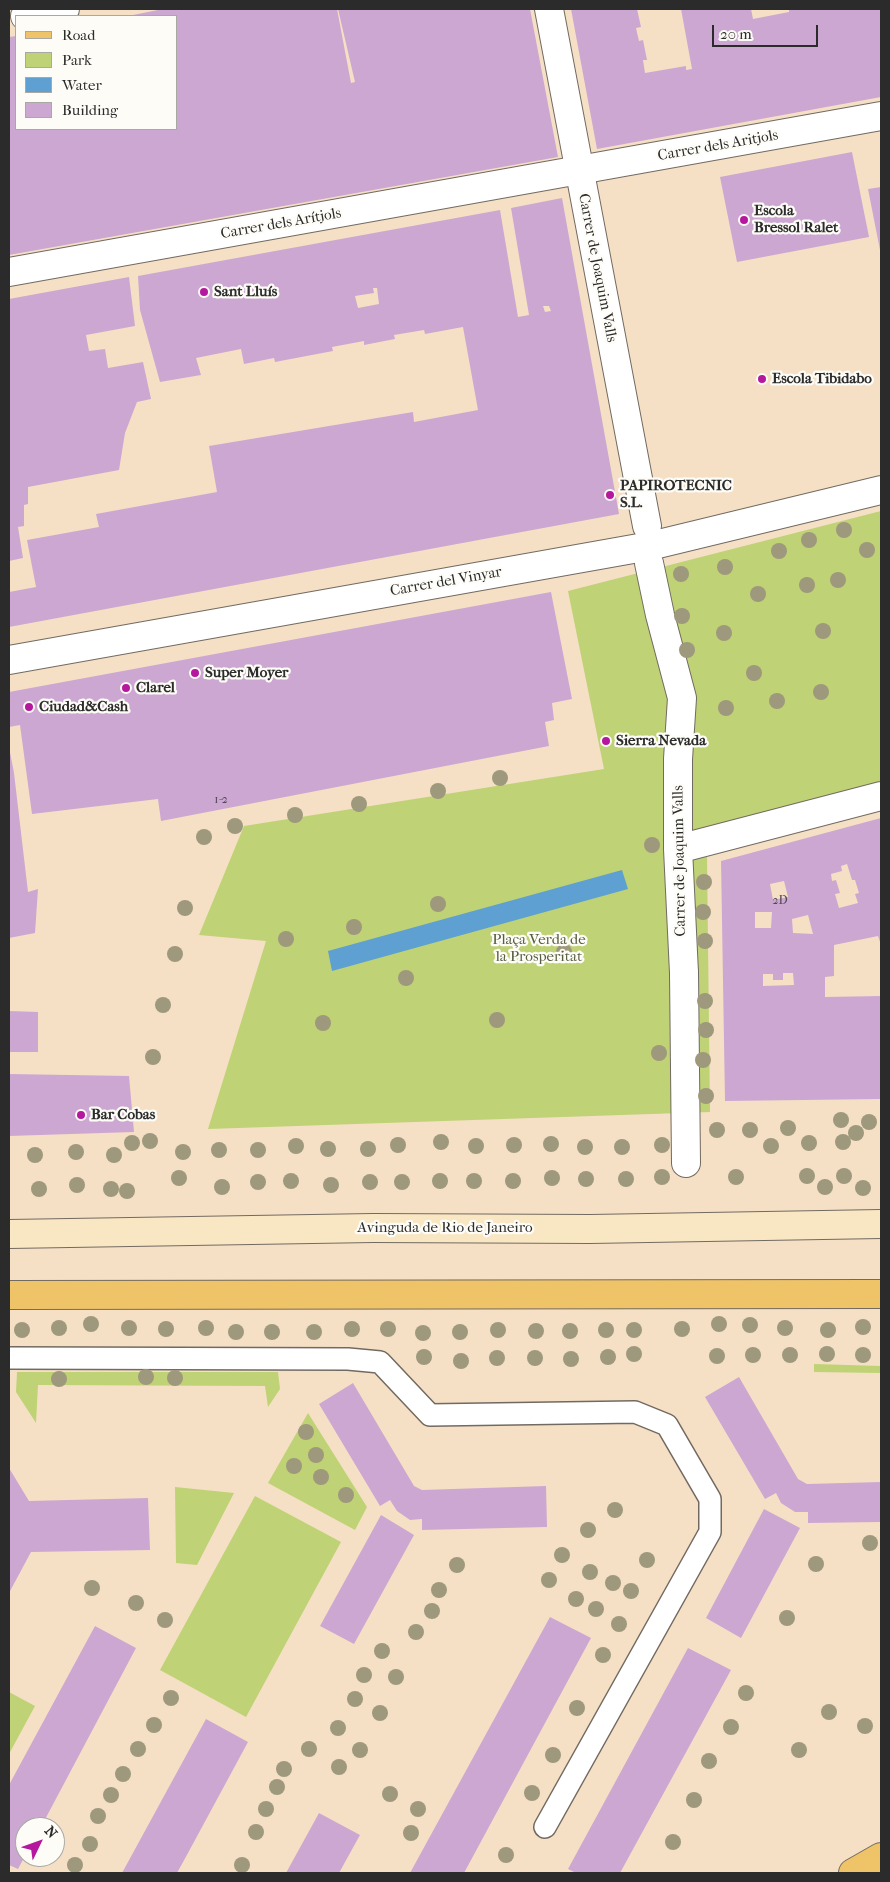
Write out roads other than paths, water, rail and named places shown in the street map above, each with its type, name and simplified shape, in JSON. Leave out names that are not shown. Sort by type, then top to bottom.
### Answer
[{"type":"main road","name":"Avinguda de Rio de Janeiro","points":[[9,1234],[373,1228],[590,1229],[881,1224]]},
{"type":"main road","points":[[9,1295],[881,1294]]},
{"type":"main road","points":[[853,1873],[881,1857]]},
{"type":"street","points":[[31,15],[65,9]]},
{"type":"street","name":"Carrer de Joaquim Valls","points":[[549,9],[567,174],[646,526]]},
{"type":"street","name":"Carrer dels Aritjols","points":[[567,174],[881,116]]},
{"type":"street","name":"Carrer dels Arítjols","points":[[9,272],[567,174]]},
{"type":"street","name":"Carrer del Vinyar","points":[[9,660],[650,546],[881,490]]},
{"type":"street","name":"Carrer de Joaquim Valls","points":[[649,563],[660,615],[682,698],[678,758],[678,849],[684,973],[686,1164]]},
{"type":"street","points":[[678,849],[881,796]]},
{"type":"lane","points":[[9,1358],[348,1359],[380,1362],[430,1415],[635,1412],[667,1426],[710,1499],[710,1532],[544,1827]]},
{"type":"water","points":[[622,870],[628,889],[332,971],[328,951]]},
{"type":"place","name":"Escola Bressol Ralet","points":[[744,220]]},
{"type":"place","name":"Sant Lluís","points":[[204,292]]},
{"type":"place","name":"Escola Tibidabo","points":[[762,379]]},
{"type":"place","name":"PAPIROTECNIC S.L.","points":[[610,495]]},
{"type":"place","name":"Super Moyer","points":[[195,673]]},
{"type":"place","name":"Clarel","points":[[126,688]]},
{"type":"place","name":"Ciudad&Cash","points":[[29,707]]},
{"type":"place","name":"Sierra Nevada","points":[[606,741]]},
{"type":"place","name":"Bar Cobas","points":[[81,1115]]},
{"type":"park label","name":"Plaça Verda de la Prosperitat","points":[[539,948]]}]
